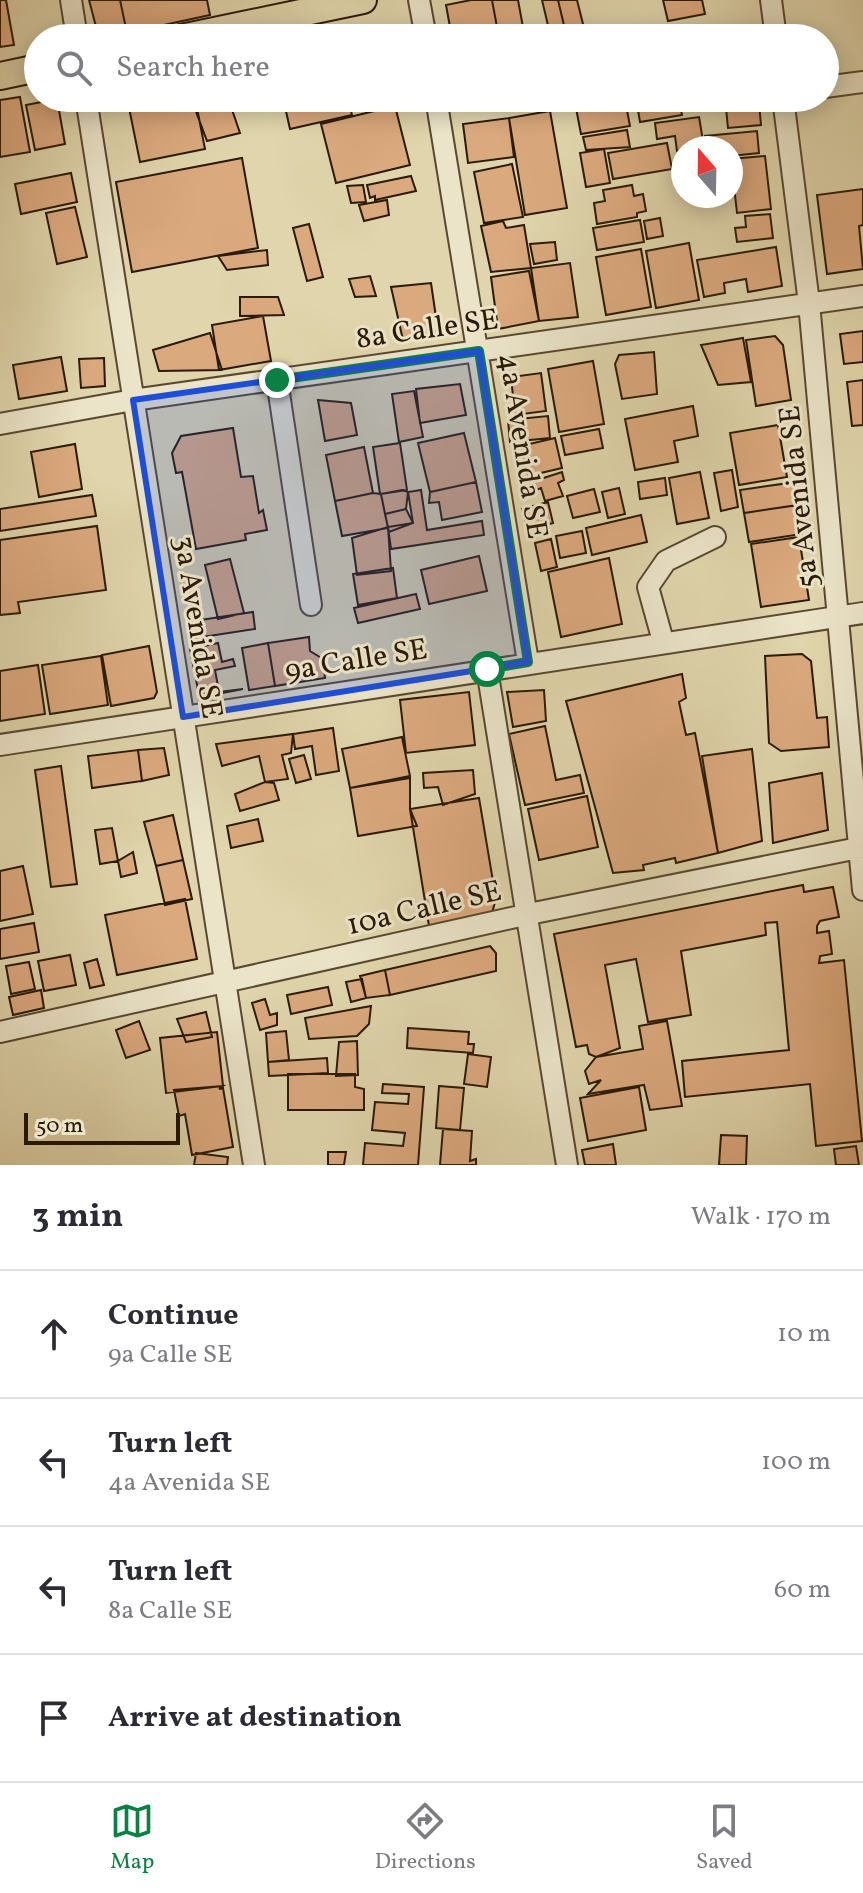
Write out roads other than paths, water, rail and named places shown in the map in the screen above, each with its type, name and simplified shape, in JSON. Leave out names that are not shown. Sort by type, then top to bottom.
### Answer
[{"type":"main road","points":[[248,24],[363,0]]},
{"type":"main road","points":[[0,76],[24,71]]},
{"type":"street","points":[[71,0],[75,24]]},
{"type":"street","points":[[419,0],[423,24]]},
{"type":"street","points":[[771,0],[774,24]]},
{"type":"street","points":[[839,85],[863,82]]},
{"type":"street","name":"3a Avenida SE","points":[[88,112],[254,1165]]},
{"type":"street","name":"4a Avenida SE","points":[[438,112],[528,662]]},
{"type":"street","name":"5a Avenida SE","points":[[785,112],[809,303],[863,890]]},
{"type":"street","name":"8a Calle SE","points":[[0,424],[133,400],[863,296]]},
{"type":"street","points":[[277,380],[311,605]]},
{"type":"street","points":[[663,641],[648,587],[666,561],[715,537]]},
{"type":"street","name":"9a Calle SE","points":[[0,745],[663,641],[863,613]]},
{"type":"street","points":[[487,669],[529,914],[567,1165]]},
{"type":"street","name":"10a Calle SE","points":[[0,1032],[529,914],[861,847]]}]
